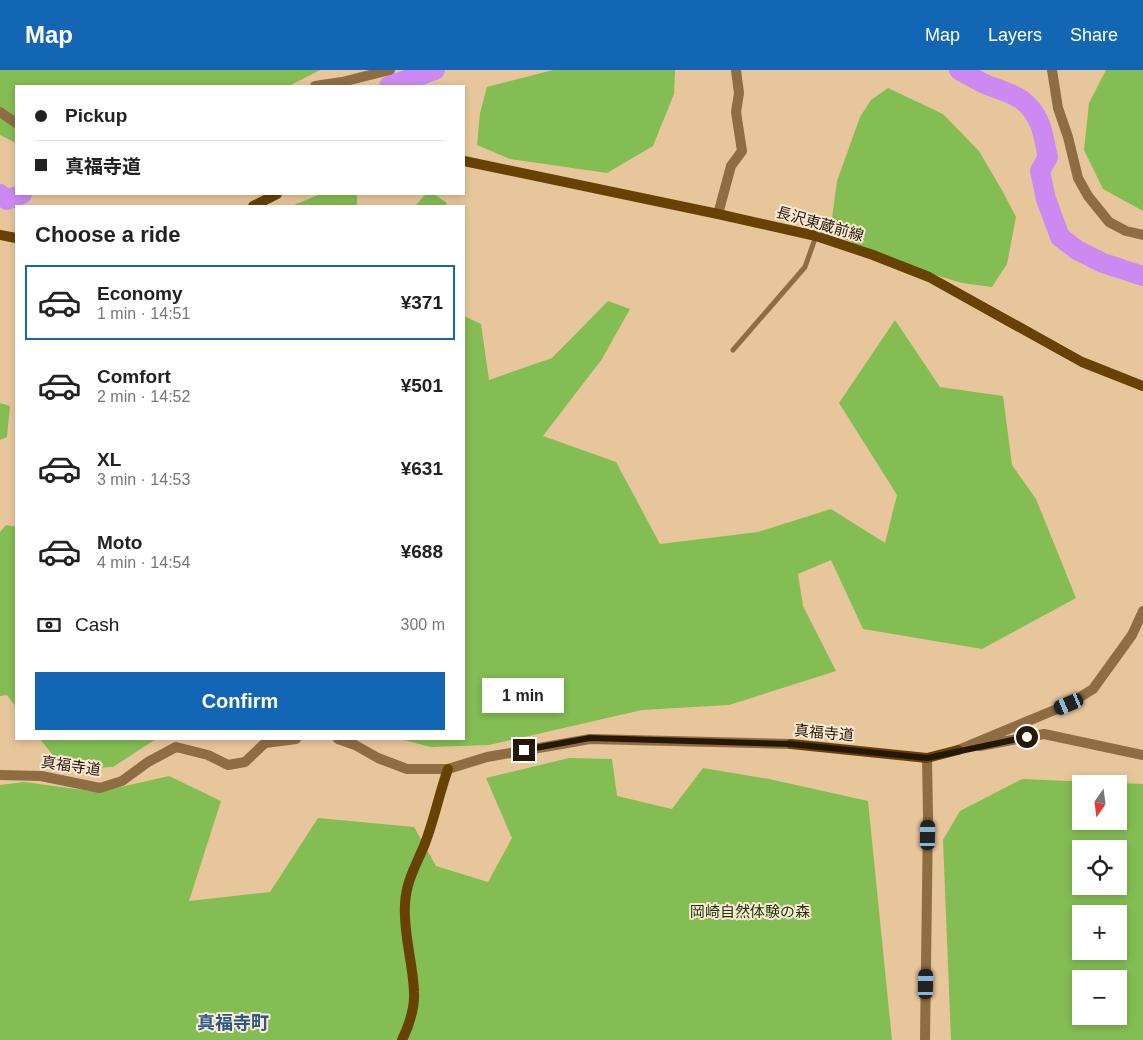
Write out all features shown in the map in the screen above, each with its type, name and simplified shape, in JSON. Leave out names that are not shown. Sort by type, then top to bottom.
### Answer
[{"type":"main road","name":"長沢東蔵前線","points":[[465,161],[816,236],[873,255],[929,277],[1082,362],[1143,386]]},
{"type":"main road","points":[[255,205],[274,195]]},
{"type":"main road","points":[[0,236],[15,238]]},
{"type":"main road","name":"真福寺道","points":[[791,744],[927,758],[958,750]]},
{"type":"main road","points":[[402,1040],[410,1018],[415,993],[405,928],[405,902],[411,874],[424,845],[438,794],[448,769]]},
{"type":"street","points":[[322,85],[390,70]]},
{"type":"street","points":[[718,214],[731,166],[742,151],[736,112],[739,94],[736,70]]},
{"type":"street","points":[[1052,70],[1058,108],[1068,137],[1078,178],[1088,196],[1109,222],[1126,231],[1143,235]]},
{"type":"street","points":[[0,112],[15,122]]},
{"type":"street","name":"真福寺道","points":[[958,750],[1069,704],[1093,689],[1132,635],[1143,611]]},
{"type":"street","points":[[958,750],[1044,734],[1143,755]]},
{"type":"street","name":"真福寺道","points":[[341,740],[355,745],[378,758],[407,769],[448,769],[487,757],[590,738],[791,744]]},
{"type":"street","name":"真福寺道","points":[[0,775],[41,776],[100,788],[122,781],[148,762],[176,747],[208,755],[228,765],[245,762],[265,743],[288,740]]},
{"type":"street","points":[[925,1040],[927,758]]},
{"type":"lane","points":[[733,350],[806,267],[816,236]]},
{"type":"green space","points":[[0,70],[320,70],[291,85],[15,85],[15,142],[0,135]]},
{"type":"green space","points":[[553,70],[675,70],[674,94],[653,146],[607,173],[510,159],[477,145],[480,113],[487,87]]},
{"type":"green space","points":[[1106,70],[1143,70],[1143,211],[1103,189],[1084,150],[1089,103]]},
{"type":"green space","points":[[888,88],[943,114],[979,151],[1003,192],[1016,217],[1007,264],[992,287],[962,283],[885,260],[841,237],[832,218],[837,181],[860,117],[871,100]]},
{"type":"green space","points":[[318,195],[357,195],[357,205],[294,205]]},
{"type":"green space","points":[[425,195],[435,195],[447,203],[446,205],[416,205]]},
{"type":"green space","points":[[608,301],[630,309],[602,359],[543,436],[616,462],[660,544],[758,532],[831,509],[885,543],[897,495],[839,403],[895,320],[940,387],[1003,396],[1012,465],[1036,499],[1076,598],[982,649],[863,629],[831,560],[798,574],[803,606],[836,671],[729,705],[642,710],[489,745],[431,747],[404,740],[465,740],[465,316],[481,324],[489,380],[552,358]]},
{"type":"green space","points":[[0,403],[10,406],[7,437],[0,440]]},
{"type":"green space","points":[[6,525],[15,527],[15,706],[7,695],[0,696],[0,532]]},
{"type":"green space","points":[[41,740],[154,740],[113,767],[64,769]]},
{"type":"green space","name":"岡崎自然体験の森","points":[[569,758],[612,759],[617,796],[672,809],[703,768],[769,779],[868,801],[892,1040],[0,1040],[0,785],[24,782],[99,792],[169,776],[221,801],[189,901],[270,892],[318,818],[414,827],[436,866],[488,882],[512,838],[486,778]]},
{"type":"green space","points":[[1022,779],[1072,781],[1072,830],[1128,830],[1128,783],[1143,784],[1143,1040],[951,1040],[943,840],[960,811]]},
{"type":"waterway","points":[[392,85],[435,70]]},
{"type":"waterway","points":[[959,70],[1018,98],[1030,107],[1035,114],[1042,131],[1048,157],[1040,171],[1046,199],[1060,237],[1077,250],[1103,263],[1143,276]]},
{"type":"waterway","points":[[0,194],[7,200],[20,195]]},
{"type":"district","name":"真福寺町","points":[[233,1023]]},
{"type":"route","points":[[524,750],[590,738],[791,744],[927,758],[1027,737]]}]
